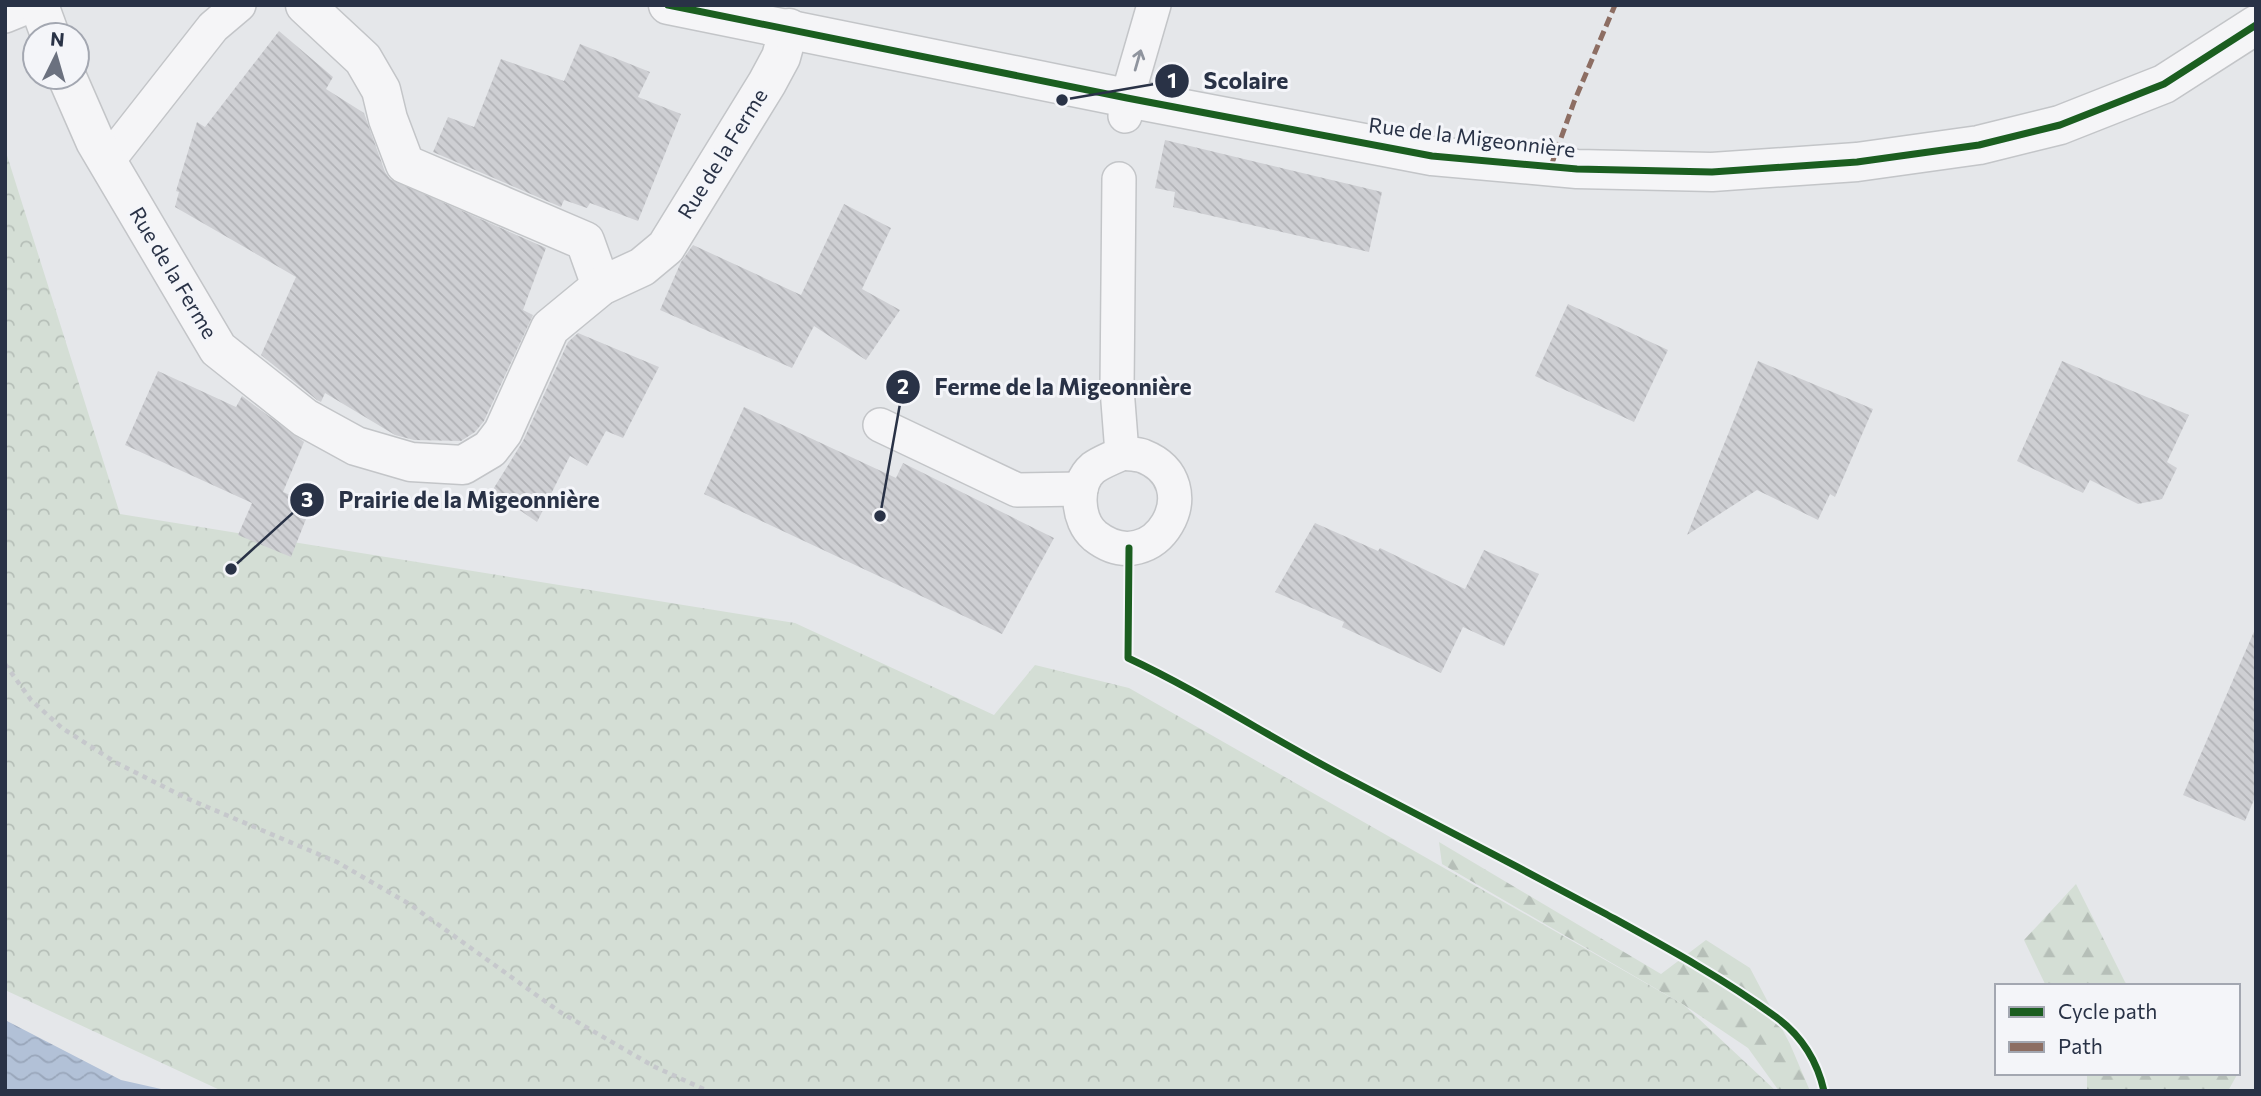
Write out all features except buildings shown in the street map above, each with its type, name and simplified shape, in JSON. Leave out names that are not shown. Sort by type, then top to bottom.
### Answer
[{"type":"street","points":[[305,5],[363,59],[381,90],[387,119],[405,164],[584,241],[601,286]]},
{"type":"street","name":"Rue de la Migeonnière","points":[[668,5],[789,28],[1126,107],[1432,156],[1577,169],[1712,172],[1857,162],[1965,147],[2060,125],[2164,83],[2256,25]]},
{"type":"street","name":"Rue de la Ferme","points":[[73,91],[95,141],[218,349],[305,418],[356,446],[411,462],[463,466],[490,449],[503,432],[550,328],[601,286],[642,267],[666,247],[767,83],[781,57],[789,28]]},
{"type":"lane","points":[[5,16],[32,5]]},
{"type":"lane","points":[[107,162],[213,27],[239,5]]},
{"type":"lane","points":[[1126,107],[1154,5]]},
{"type":"lane","points":[[1119,179],[1118,389],[1122,453]]},
{"type":"lane","points":[[880,425],[1017,490],[1081,489]]},
{"type":"lane","points":[[1122,453],[1142,456],[1160,466],[1173,486],[1175,505],[1167,527],[1148,544],[1129,548],[1105,543],[1091,532],[1082,516],[1081,489],[1092,469],[1122,453]]},
{"type":"path","points":[[5,664],[31,700],[62,728],[115,762],[186,798],[337,862],[411,905],[560,1012],[655,1067],[708,1091]]},
{"type":"green space","points":[[5,149],[120,514],[795,623],[994,715],[1035,665],[1129,688],[1684,1005],[1776,1091],[222,1091],[5,990]]},
{"type":"green space","points":[[1439,842],[1661,974],[1706,940],[1750,968],[1790,1044],[1810,1091],[1779,1091],[1748,1048],[1684,1005],[1442,864]]},
{"type":"green space","points":[[2076,884],[2126,984],[2045,984],[2024,940]]},
{"type":"green space","points":[[2087,1075],[2237,1075],[2228,1091],[2087,1091]]},
{"type":"water","points":[[5,1020],[121,1080],[170,1091],[5,1091]]},
{"type":"marked path","points":[[1551,166],[1574,102],[1615,5]]},
{"type":"cycle path","points":[[668,5],[1127,98],[1432,156],[1577,169],[1712,172],[1857,162],[1979,145],[2060,125],[2164,84],[2256,25]]},
{"type":"cycle path","points":[[1129,548],[1128,658],[1323,765],[1604,913],[1714,975],[1776,1017],[1793,1032],[1813,1059],[1824,1091]]},
{"type":"place","name":"Scolaire","points":[[1062,100]]},
{"type":"place","name":"Ferme de la Migeonnière","points":[[880,516]]},
{"type":"place","name":"Prairie de la Migeonnière","points":[[231,569]]}]
